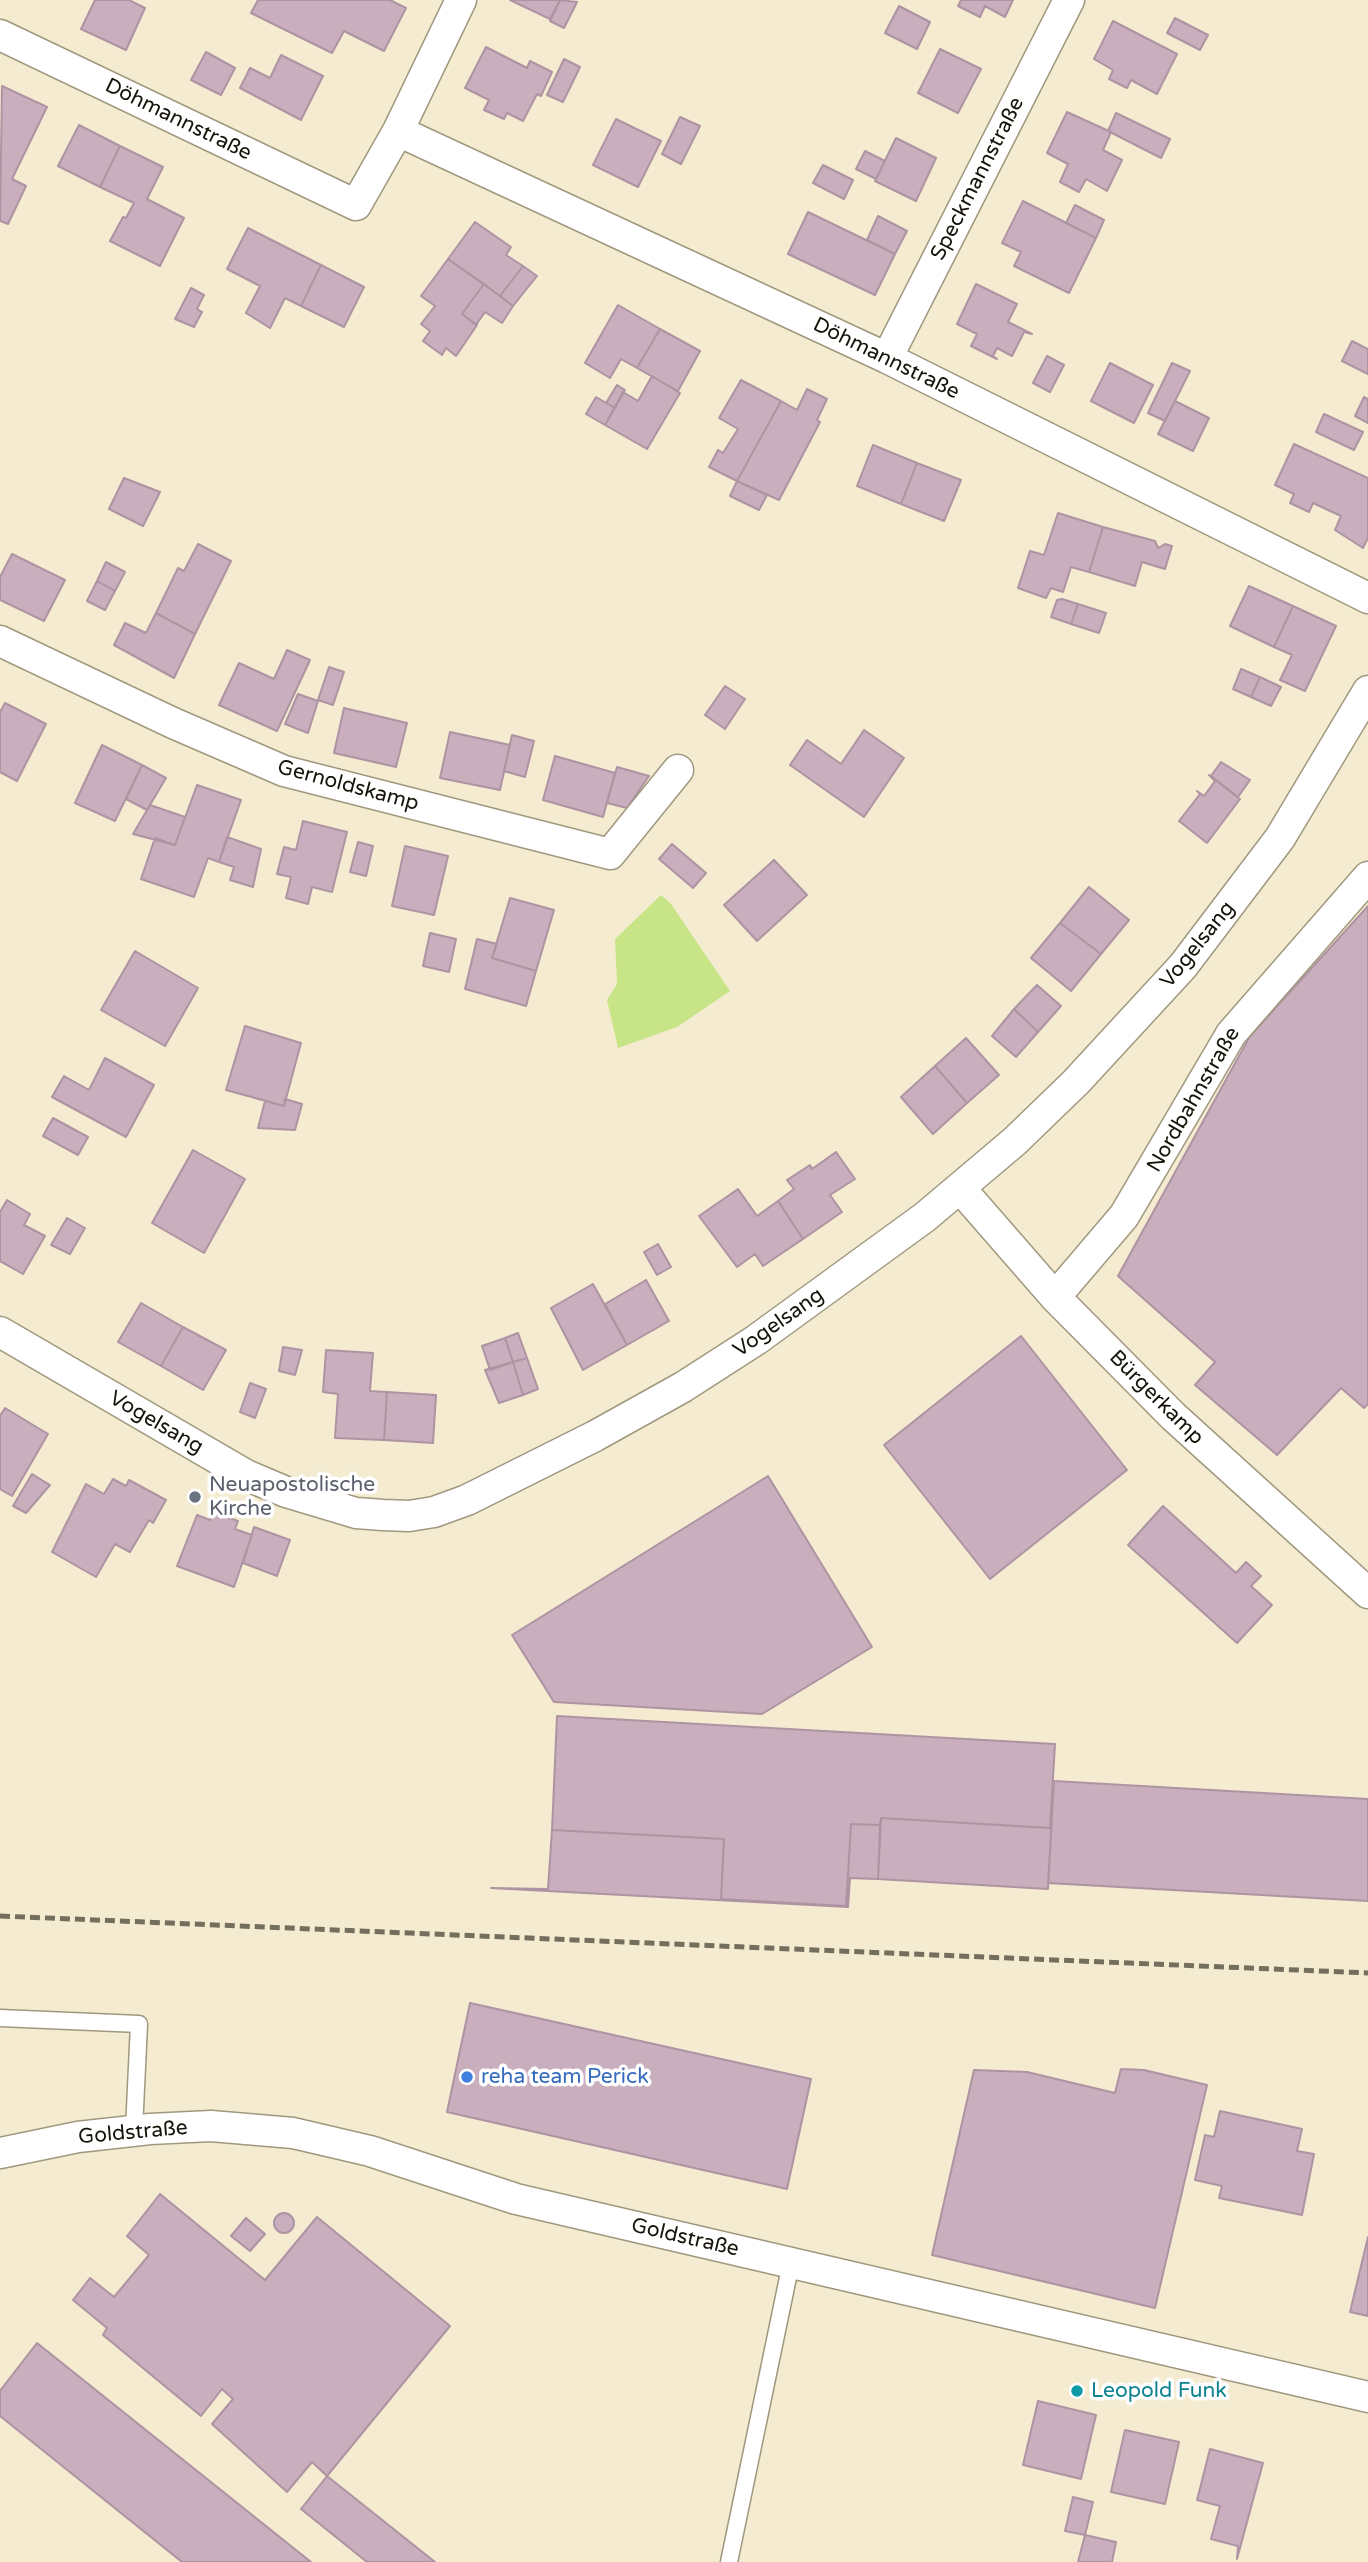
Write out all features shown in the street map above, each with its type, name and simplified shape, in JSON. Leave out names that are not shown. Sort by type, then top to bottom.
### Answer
[{"type":"street","points":[[398,131],[461,0]]},
{"type":"street","name":"Speckmannstraße","points":[[887,358],[1069,0]]},
{"type":"street","name":"Döhmannstraße","points":[[0,35],[356,205],[398,131],[887,358],[1368,598]]},
{"type":"street","name":"Gernoldskamp","points":[[0,641],[173,723],[284,771],[610,854],[678,770]]},
{"type":"street","name":"Vogelsang","points":[[0,1332],[246,1475],[286,1492],[356,1513],[409,1516],[434,1512],[467,1500],[595,1436],[684,1387],[821,1294],[960,1188],[1076,1082],[1183,966],[1280,838],[1368,691]]},
{"type":"street","name":"Nordbahnstraße","points":[[1055,1297],[1124,1216],[1149,1179],[1231,1034],[1368,877]]},
{"type":"street","name":"Bürgerkamp","points":[[960,1188],[1055,1297],[1212,1454],[1368,1593]]},
{"type":"street","name":"Goldstraße","points":[[0,2153],[78,2137],[134,2130],[211,2126],[293,2133],[370,2151],[516,2199],[1368,2397]]},
{"type":"lane","points":[[0,2018],[139,2024],[134,2130]]},
{"type":"lane","points":[[729,2562],[791,2263]]},
{"type":"green space","points":[[661,895],[671,904],[730,991],[677,1027],[618,1048],[607,1000],[617,984],[615,939]]},
{"type":"building","points":[[95,0],[129,0],[145,8],[126,50],[81,29]]},
{"type":"building","points":[[258,0],[390,0],[406,8],[384,51],[344,31],[332,53],[251,13]]},
{"type":"building","points":[[510,0],[560,0],[550,19]]},
{"type":"building","points":[[560,0],[577,2],[564,28],[550,21]]},
{"type":"building","points":[[961,0],[1013,0],[1005,17],[985,6],[980,17],[958,6]]},
{"type":"building","points":[[899,6],[930,22],[917,49],[885,33]]},
{"type":"building","points":[[1175,18],[1208,35],[1200,50],[1167,33]]},
{"type":"building","points":[[1113,21],[1177,54],[1157,94],[1131,80],[1127,88],[1109,79],[1113,70],[1094,59]]},
{"type":"building","points":[[486,47],[527,68],[530,61],[552,72],[541,96],[537,94],[523,121],[507,113],[504,119],[484,110],[489,100],[465,88]]},
{"type":"building","points":[[940,49],[981,69],[958,113],[918,93]]},
{"type":"building","points":[[206,52],[235,68],[221,95],[191,80]]},
{"type":"building","points":[[281,55],[323,76],[301,120],[240,88],[250,68],[270,78]]},
{"type":"building","points":[[564,59],[580,67],[563,102],[547,95]]},
{"type":"building","points":[[2,86],[47,107],[12,179],[26,186],[8,224],[0,221]]},
{"type":"building","points":[[1067,112],[1111,132],[1103,150],[1122,160],[1107,191],[1086,179],[1079,192],[1060,182],[1068,164],[1047,153]]},
{"type":"building","points":[[1116,113],[1170,139],[1161,158],[1108,131]]},
{"type":"building","points":[[680,117],[700,126],[681,164],[662,154]]},
{"type":"building","points":[[616,119],[661,141],[638,187],[593,165]]},
{"type":"building","points":[[79,125],[120,146],[100,187],[58,166]]},
{"type":"building","points":[[896,138],[936,158],[916,201],[875,181]]},
{"type":"building","points":[[120,146],[163,167],[147,199],[184,218],[160,266],[110,241],[134,203],[100,187]]},
{"type":"building","points":[[865,151],[885,161],[876,179],[856,169]]},
{"type":"building","points":[[823,165],[853,180],[844,199],[813,183]]},
{"type":"building","points":[[1023,201],[1096,238],[1069,293],[1014,266],[1021,252],[1002,243]]},
{"type":"building","points":[[1075,205],[1104,220],[1096,238],[1066,223]]},
{"type":"building","points":[[808,212],[895,254],[875,295],[788,254]]},
{"type":"building","points":[[878,216],[907,231],[895,254],[867,240]]},
{"type":"building","points":[[475,222],[511,247],[506,255],[523,266],[500,296],[448,259]]},
{"type":"building","points":[[248,228],[321,265],[301,306],[285,298],[270,328],[246,313],[260,286],[227,269]]},
{"type":"building","points":[[448,259],[484,284],[462,314],[477,325],[456,356],[446,348],[442,355],[423,341],[430,331],[421,324],[435,306],[421,296]]},
{"type":"building","points":[[321,265],[364,287],[344,327],[301,306]]},
{"type":"building","points":[[523,266],[537,276],[513,306],[500,296]]},
{"type":"building","points":[[484,284],[513,306],[502,323],[485,312],[476,325],[462,314]]},
{"type":"building","points":[[976,284],[1017,304],[1008,322],[1032,334],[1024,332],[1012,356],[997,348],[993,356],[997,359],[971,346],[977,334],[957,324]]},
{"type":"building","points":[[191,288],[204,295],[197,309],[202,312],[194,327],[175,319]]},
{"type":"building","points":[[618,305],[660,329],[637,368],[621,359],[610,378],[585,363]]},
{"type":"building","points":[[660,329],[700,351],[678,391],[637,368]]},
{"type":"building","points":[[1352,341],[1368,349],[1368,374],[1342,361]]},
{"type":"building","points":[[1047,356],[1064,365],[1050,392],[1033,383]]},
{"type":"building","points":[[1110,363],[1153,385],[1134,423],[1091,401]]},
{"type":"building","points":[[1172,363],[1190,371],[1165,421],[1148,413]]},
{"type":"building","points":[[652,376],[680,393],[647,449],[605,425],[623,392],[638,401]]},
{"type":"building","points":[[741,380],[781,401],[737,481],[709,467],[718,450],[723,453],[738,429],[719,418]]},
{"type":"building","points":[[617,385],[625,390],[615,408],[606,403]]},
{"type":"building","points":[[807,389],[827,399],[817,420],[820,422],[779,500],[737,481],[781,401],[797,410]]},
{"type":"building","points":[[596,397],[615,408],[605,425],[586,414]]},
{"type":"building","points":[[1364,397],[1368,399],[1368,423],[1355,416]]},
{"type":"building","points":[[1175,401],[1209,418],[1193,451],[1158,434]]},
{"type":"building","points":[[1324,414],[1363,432],[1354,450],[1316,432]]},
{"type":"building","points":[[1294,444],[1368,478],[1368,538],[1363,548],[1335,530],[1341,516],[1313,503],[1309,512],[1290,503],[1294,494],[1275,485]]},
{"type":"building","points":[[873,445],[917,463],[901,504],[857,486]]},
{"type":"building","points":[[917,463],[961,480],[944,521],[901,504]]},
{"type":"building","points":[[124,478],[160,492],[143,526],[109,509]]},
{"type":"building","points":[[737,481],[767,495],[759,510],[730,496]]},
{"type":"building","points":[[1058,513],[1103,527],[1089,572],[1071,567],[1063,592],[1051,588],[1046,598],[1018,588],[1030,551],[1044,555]]},
{"type":"building","points":[[1103,527],[1155,541],[1158,548],[1165,544],[1172,546],[1165,569],[1142,562],[1135,586],[1089,572]]},
{"type":"building","points":[[198,544],[231,561],[195,634],[156,613],[178,568],[184,571]]},
{"type":"building","points":[[12,554],[65,580],[44,621],[0,600],[0,577]]},
{"type":"building","points":[[106,562],[125,572],[115,591],[97,581]]},
{"type":"building","points":[[97,581],[115,591],[105,610],[87,601]]},
{"type":"building","points":[[1249,586],[1293,606],[1274,647],[1230,626]]},
{"type":"building","points":[[1057,600],[1078,604],[1071,624],[1051,617]]},
{"type":"building","points":[[1078,604],[1106,613],[1099,633],[1071,624]]},
{"type":"building","points":[[1293,606],[1336,626],[1305,691],[1280,680],[1292,655],[1274,647]]},
{"type":"building","points":[[156,613],[195,634],[174,678],[114,645],[125,623],[146,633]]},
{"type":"building","points":[[287,650],[310,660],[277,731],[219,705],[239,663],[274,679]]},
{"type":"building","points":[[329,667],[344,672],[333,705],[318,700]]},
{"type":"building","points":[[1241,669],[1260,677],[1251,697],[1233,689]]},
{"type":"building","points":[[1260,677],[1281,687],[1271,706],[1251,697]]},
{"type":"building","points":[[725,686],[745,699],[725,729],[705,715]]},
{"type":"building","points":[[298,694],[318,701],[308,733],[285,724]]},
{"type":"building","points":[[5,703],[46,724],[17,781],[0,772],[0,712]]},
{"type":"building","points":[[344,708],[407,723],[396,767],[334,753]]},
{"type":"building","points":[[864,730],[904,758],[864,817],[790,765],[807,740],[841,764]]},
{"type":"building","points":[[450,732],[510,745],[500,790],[440,778]]},
{"type":"building","points":[[512,735],[534,741],[525,777],[504,771]]},
{"type":"building","points":[[102,745],[142,765],[115,821],[75,803]]},
{"type":"building","points":[[555,756],[615,773],[603,817],[543,800]]},
{"type":"building","points":[[1221,762],[1250,780],[1238,797],[1211,776]]},
{"type":"building","points":[[142,765],[166,778],[147,810],[126,799]]},
{"type":"building","points":[[617,767],[649,776],[627,808],[607,803]]},
{"type":"building","points":[[1209,775],[1240,799],[1207,843],[1179,821],[1200,794],[1197,791],[1204,796],[1215,781]]},
{"type":"building","points":[[197,785],[241,800],[219,862],[208,858],[194,897],[141,879],[155,838],[175,845]]},
{"type":"building","points":[[150,805],[185,817],[175,845],[133,834]]},
{"type":"building","points":[[303,821],[347,832],[332,892],[312,887],[308,904],[286,898],[291,877],[277,874],[284,847],[296,850]]},
{"type":"building","points":[[227,837],[261,849],[253,887],[230,880],[234,867],[219,862]]},
{"type":"building","points":[[358,842],[373,846],[366,876],[350,872]]},
{"type":"building","points":[[672,844],[706,873],[693,888],[659,859]]},
{"type":"building","points":[[405,846],[448,856],[434,915],[392,906]]},
{"type":"building","points":[[774,860],[807,895],[757,941],[724,905]]},
{"type":"building","points":[[1089,887],[1129,920],[1101,954],[1060,923]]},
{"type":"building","points":[[510,898],[554,910],[536,971],[492,958]]},
{"type":"building","points":[[1368,906],[1368,1404],[1364,1408],[1341,1388],[1277,1455],[1195,1385],[1215,1362],[1118,1276],[1250,1036]]},
{"type":"building","points":[[1060,923],[1101,954],[1071,991],[1031,958]]},
{"type":"building","points":[[430,933],[456,939],[449,972],[423,966]]},
{"type":"building","points":[[477,939],[497,944],[492,958],[536,971],[526,1006],[465,989]]},
{"type":"building","points":[[135,951],[198,988],[165,1046],[101,1010]]},
{"type":"building","points":[[1037,985],[1061,1006],[1038,1032],[1014,1009]]},
{"type":"building","points":[[1014,1009],[1038,1032],[1016,1057],[992,1036]]},
{"type":"building","points":[[245,1026],[301,1043],[284,1106],[226,1090]]},
{"type":"building","points":[[966,1038],[999,1075],[967,1103],[935,1066]]},
{"type":"building","points":[[105,1058],[154,1085],[126,1137],[52,1097],[64,1076],[89,1090]]},
{"type":"building","points":[[935,1066],[967,1103],[933,1134],[901,1097]]},
{"type":"building","points":[[285,1099],[302,1104],[295,1130],[258,1128],[265,1101],[284,1106]]},
{"type":"building","points":[[53,1118],[88,1137],[78,1155],[43,1136]]},
{"type":"building","points":[[193,1150],[245,1179],[204,1253],[152,1223]]},
{"type":"building","points":[[836,1152],[855,1179],[830,1195],[842,1212],[803,1239],[778,1201],[794,1189],[787,1180],[810,1165],[812,1169]]},
{"type":"building","points":[[738,1189],[757,1216],[778,1201],[803,1239],[763,1266],[755,1254],[737,1267],[699,1216]]},
{"type":"building","points":[[7,1200],[30,1214],[24,1225],[45,1236],[23,1274],[0,1261],[0,1212]]},
{"type":"building","points":[[67,1218],[85,1228],[70,1254],[51,1245]]},
{"type":"building","points":[[658,1244],[671,1267],[657,1275],[644,1252]]},
{"type":"building","points":[[646,1280],[669,1321],[627,1345],[605,1304]]},
{"type":"building","points":[[593,1284],[627,1345],[583,1370],[551,1308]]},
{"type":"building","points":[[141,1303],[183,1327],[161,1366],[118,1342]]},
{"type":"building","points":[[183,1327],[226,1350],[203,1390],[161,1366]]},
{"type":"building","points":[[518,1333],[527,1358],[513,1362],[505,1338]]},
{"type":"building","points":[[1021,1336],[1127,1470],[990,1579],[884,1445]]},
{"type":"building","points":[[505,1338],[513,1362],[490,1370],[482,1346]]},
{"type":"building","points":[[283,1347],[302,1350],[295,1375],[279,1371]]},
{"type":"building","points":[[326,1350],[373,1353],[370,1391],[387,1392],[384,1440],[335,1438],[338,1394],[323,1392]]},
{"type":"building","points":[[527,1358],[538,1389],[523,1395],[513,1362]]},
{"type":"building","points":[[513,1362],[523,1395],[499,1403],[485,1370]]},
{"type":"building","points":[[250,1383],[266,1389],[255,1418],[240,1412]]},
{"type":"building","points":[[387,1392],[436,1395],[433,1443],[384,1440]]},
{"type":"building","points":[[5,1408],[48,1434],[12,1496],[0,1489],[0,1416]]},
{"type":"building","points":[[32,1474],[50,1485],[26,1513],[13,1506]]},
{"type":"building","points":[[768,1476],[872,1647],[762,1714],[554,1702],[512,1635]]},
{"type":"building","points":[[113,1479],[126,1486],[129,1480],[166,1500],[153,1523],[149,1520],[130,1552],[115,1544],[96,1577],[52,1552],[86,1484],[104,1494]]},
{"type":"building","points":[[1163,1506],[1236,1573],[1246,1562],[1261,1576],[1251,1586],[1272,1605],[1237,1643],[1128,1545]]},
{"type":"building","points":[[213,1512],[238,1521],[235,1529],[252,1535],[234,1587],[177,1566],[197,1515],[210,1520]]},
{"type":"building","points":[[254,1527],[290,1540],[277,1576],[243,1563]]},
{"type":"building","points":[[557,1716],[1055,1744],[1050,1828],[881,1818],[880,1825],[851,1824],[846,1906],[721,1899],[724,1839],[552,1830]]},
{"type":"building","points":[[1054,1781],[1368,1799],[1368,1901],[1048,1883]]},
{"type":"building","points":[[1054,1781],[1048,1889],[878,1879],[881,1818],[1050,1828]]},
{"type":"building","points":[[851,1824],[880,1825],[878,1879],[848,1878]]},
{"type":"building","points":[[552,1830],[724,1839],[721,1899],[846,1906],[850,1878],[848,1907],[491,1888],[548,1889]]},
{"type":"building","points":[[470,2003],[811,2079],[787,2189],[447,2112]]},
{"type":"building","points":[[1121,2069],[1144,2070],[1207,2085],[1155,2308],[932,2255],[974,2070],[1027,2072],[1115,2093]]},
{"type":"building","points":[[1220,2111],[1302,2129],[1297,2151],[1314,2154],[1302,2215],[1219,2198],[1222,2186],[1195,2180],[1205,2135],[1214,2137]]},
{"type":"building","points":[[160,2194],[265,2280],[317,2217],[450,2326],[327,2476],[312,2462],[287,2492],[212,2424],[233,2399],[222,2389],[201,2416],[103,2335],[107,2328],[73,2300],[90,2278],[114,2297],[149,2255],[127,2236]]},
{"type":"building","points":[[284,2213],[291,2216],[294,2223],[291,2230],[284,2233],[277,2230],[274,2223],[277,2216]]},
{"type":"building","points":[[246,2218],[265,2234],[250,2251],[231,2236]]},
{"type":"building","points":[[1368,2237],[1368,2316],[1350,2312]]},
{"type":"building","points":[[37,2343],[311,2562],[182,2562],[0,2416],[0,2391]]},
{"type":"building","points":[[1038,2401],[1096,2415],[1081,2479],[1023,2465]]},
{"type":"building","points":[[1125,2430],[1179,2442],[1165,2504],[1111,2492]]},
{"type":"building","points":[[1210,2449],[1263,2463],[1237,2559],[1238,2546],[1211,2539],[1220,2506],[1197,2500]]},
{"type":"building","points":[[327,2476],[435,2562],[367,2562],[301,2509]]},
{"type":"building","points":[[1073,2497],[1093,2502],[1085,2535],[1065,2531]]},
{"type":"building","points":[[1085,2535],[1116,2542],[1112,2562],[1078,2562]]},
{"type":"railway","points":[[0,1916],[1368,1973]]},
{"type":"place","name":"Neuapostolische Kirche","points":[[195,1497]]},
{"type":"place","name":"reha team Perick","points":[[467,2077]]},
{"type":"place","name":"Leopold Funk","points":[[1077,2391]]}]
